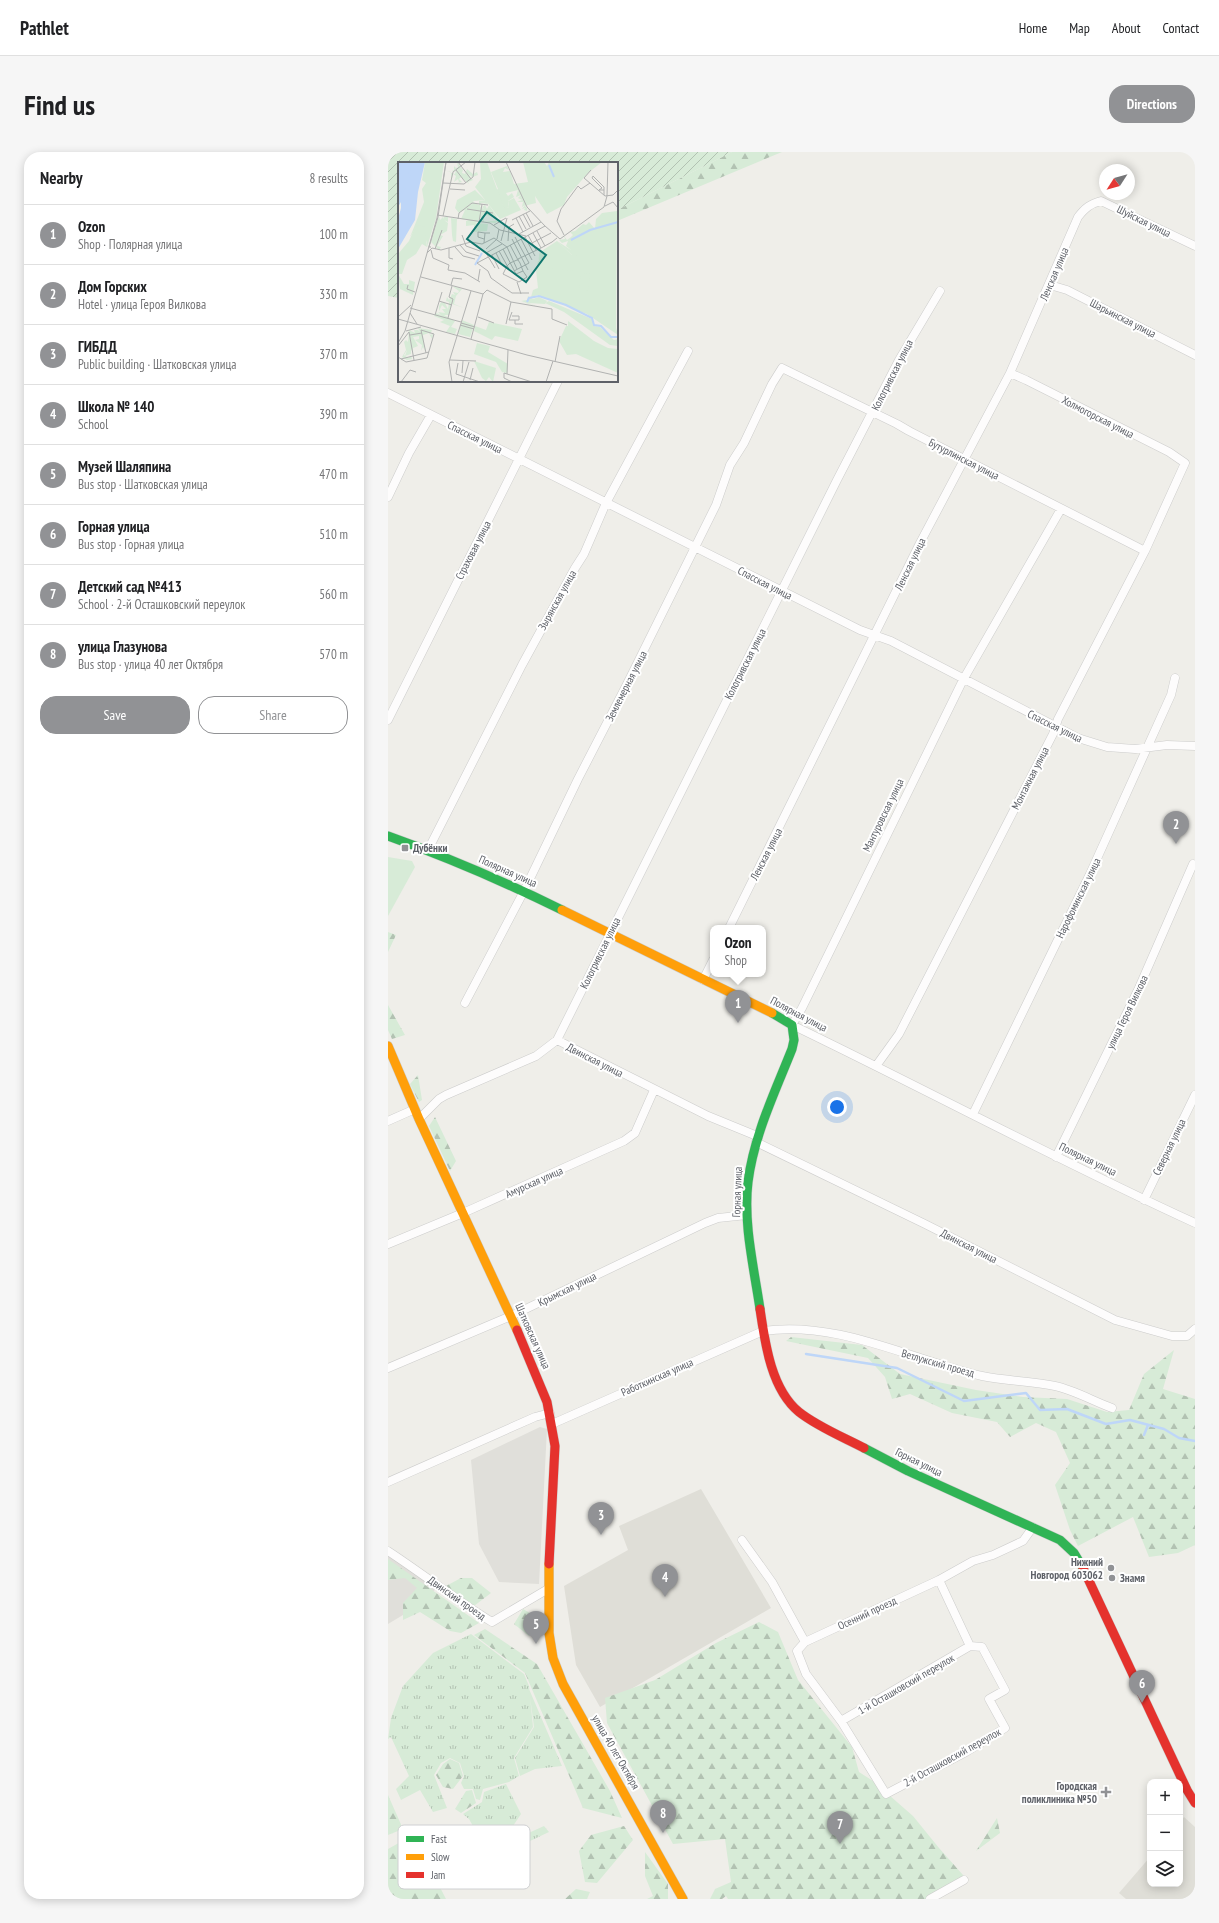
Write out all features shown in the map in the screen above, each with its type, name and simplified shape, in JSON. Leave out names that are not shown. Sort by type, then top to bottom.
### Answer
[{"type":"main road","name":"Полярная улица","points":[[388,836],[428,850],[524,891],[779,1016],[792,1025]]},
{"type":"main road","points":[[757,1139],[792,1049],[794,1040],[792,1025]]},
{"type":"main road","name":"Шатковская улица","points":[[388,1046],[419,1119],[511,1316],[540,1383],[550,1414],[555,1446],[548,1589],[549,1633],[553,1658]]},
{"type":"main road","name":"Горная улица","points":[[757,1139],[748,1182],[747,1215],[763,1331],[773,1374],[790,1402],[799,1412],[908,1471],[1033,1527],[1070,1546],[1077,1555],[1186,1790],[1195,1803]]},
{"type":"main road","name":"улица 40 лет Октября","points":[[553,1658],[563,1684],[683,1899]]},
{"type":"street","name":"Шуйская улица","points":[[1093,203],[1101,201],[1195,246]]},
{"type":"street","name":"Ленская улица","points":[[731,925],[876,636],[920,543],[1010,373],[1050,285],[1078,217],[1084,209],[1093,203]]},
{"type":"street","name":"Шарьинская улица","points":[[1050,285],[1067,290],[1195,355]]},
{"type":"street","name":"Кологривская улица","points":[[557,1040],[797,559],[909,341],[940,291]]},
{"type":"street","name":"Зырянская улица","points":[[428,850],[522,664],[574,568],[584,554],[606,503],[688,351]]},
{"type":"street","name":"Бутурлинская улица","points":[[782,368],[897,424],[1145,551]]},
{"type":"street","name":"Землемерная улица","points":[[465,1003],[524,891],[578,779],[695,547],[716,504],[730,465],[744,443],[772,384],[782,368]]},
{"type":"street","name":"Холмогорская улица","points":[[1010,373],[1169,452],[1185,463]]},
{"type":"street","name":"Страховая улица","points":[[388,720],[558,382]]},
{"type":"street","name":"Спасская улица","points":[[388,393],[860,630],[891,641],[963,680],[1078,738],[1101,746],[1135,749],[1167,745],[1195,746]]},
{"type":"street","points":[[388,497],[409,453],[431,415]]},
{"type":"street","name":"Монтажная улица","points":[[876,1066],[899,1034],[1099,637],[1145,551],[1185,463]]},
{"type":"street","name":"Мантуровская улица","points":[[792,1025],[806,1001],[963,680],[1061,509]]},
{"type":"street","name":"Нарофоминская улица","points":[[973,1114],[1084,887],[1172,695],[1176,678]]},
{"type":"street","name":"улица Героя Вилкова","points":[[1056,1157],[1138,990],[1193,864]]},
{"type":"street","points":[[703,980],[710,966]]},
{"type":"street","name":"Полярная улица","points":[[792,1025],[973,1114],[1056,1157],[1195,1223]]},
{"type":"street","name":"Двинская улица","points":[[419,1119],[439,1099],[536,1056],[557,1040],[654,1090],[757,1139],[1115,1320],[1172,1336],[1187,1336],[1195,1329]]},
{"type":"street","name":"Амурская улица","points":[[388,1244],[463,1213],[624,1141],[634,1133],[654,1090]]},
{"type":"street","name":"Северная улица","points":[[1144,1200],[1195,1094]]},
{"type":"street","points":[[388,1122],[415,1109]]},
{"type":"street","name":"Крымская улица","points":[[388,1368],[511,1316],[705,1223],[718,1218],[747,1215]]},
{"type":"street","name":"Ветлужский проезд","points":[[763,1331],[778,1329],[829,1333],[854,1337],[983,1376],[1056,1387],[1112,1408]]},
{"type":"street","name":"Работкинская улица","points":[[552,1424],[763,1331]]},
{"type":"street","points":[[388,1482],[536,1417],[550,1414]]},
{"type":"street","name":"Осенний проезд","points":[[804,1642],[939,1580],[968,1564],[993,1555],[1023,1540],[1033,1527]]},
{"type":"street","points":[[742,1540],[772,1582],[804,1642],[797,1650],[806,1674],[841,1721]]},
{"type":"street","name":"Двинский проезд","points":[[388,1551],[439,1585],[463,1604],[492,1622],[548,1589]]},
{"type":"street","points":[[939,1580],[970,1646]]},
{"type":"street","name":"1-й Осташковский переулок","points":[[841,1721],[970,1646]]},
{"type":"street","name":"2-й Осташковский переулок","points":[[841,1721],[886,1794],[966,1752],[1004,1728],[989,1699],[1005,1690],[982,1647],[970,1646]]},
{"type":"street","points":[[930,1899],[964,1880]]},
{"type":"shaded area","points":[[540,1427],[547,1429],[539,1584],[499,1582],[479,1544],[471,1460]]},
{"type":"shaded area","points":[[701,1489],[771,1608],[600,1707],[576,1665],[564,1586],[628,1550],[619,1526]]},
{"type":"shaded area","points":[[388,1551],[439,1585],[423,1603],[388,1624]]},
{"type":"shaded area","points":[[1184,1817],[1195,1827],[1195,1899],[1126,1899],[1119,1893],[1147,1860],[1147,1887],[1183,1887]]},
{"type":"green space","points":[[388,152],[732,152],[618,209],[618,162],[398,162],[398,298],[388,296]]},
{"type":"green space","points":[[732,152],[782,152],[618,221],[618,209]]},
{"type":"green space","points":[[388,857],[412,861],[415,867],[388,916]]},
{"type":"green space","points":[[388,932],[396,935],[388,952]]},
{"type":"green space","points":[[388,1005],[405,1035],[392,1039],[388,1030]]},
{"type":"green space","points":[[418,1075],[422,1100],[419,1102],[410,1084]]},
{"type":"green space","points":[[435,1117],[456,1161],[450,1171],[429,1126]]},
{"type":"green space","points":[[791,1337],[862,1345],[900,1374],[976,1390],[1023,1397],[1067,1399],[1107,1412],[1129,1410],[1144,1374],[1174,1350],[1163,1389],[1195,1399],[1195,1545],[1178,1553],[1149,1557],[1133,1517],[1078,1546],[1070,1530],[1055,1485],[1070,1463],[1056,1432],[1036,1423],[1010,1437],[997,1422],[952,1413],[910,1394],[892,1399],[885,1377],[868,1358],[786,1341]]},
{"type":"green space","points":[[388,1559],[479,1623],[461,1633],[450,1631],[420,1612],[403,1620],[403,1603],[417,1588],[405,1578],[388,1580]]},
{"type":"green space","points":[[461,1578],[472,1578],[491,1593],[474,1606],[446,1586]]},
{"type":"green space","points":[[523,1609],[537,1617],[537,1626],[529,1636],[514,1624]]},
{"type":"green space","points":[[759,1622],[778,1632],[798,1680],[852,1747],[859,1772],[873,1781],[913,1816],[963,1875],[962,1884],[935,1899],[728,1899],[726,1896],[722,1899],[710,1899],[715,1889],[731,1882],[725,1839],[673,1844],[607,1723],[605,1698],[655,1680],[716,1643]]},
{"type":"green space","points":[[485,1629],[537,1664],[610,1791],[622,1818],[583,1808],[525,1673],[474,1635]]},
{"type":"green space","points":[[471,1634],[524,1674],[529,1686],[533,1727],[514,1758],[519,1776],[509,1782],[483,1789],[480,1800],[476,1799],[473,1789],[464,1789],[461,1783],[464,1776],[460,1763],[450,1758],[441,1763],[434,1775],[447,1808],[433,1812],[420,1790],[401,1800],[396,1789],[409,1776],[391,1737],[388,1739],[391,1718],[403,1686],[433,1653]]},
{"type":"green space","points":[[529,1689],[562,1766],[535,1769],[520,1776],[515,1758],[534,1727]]},
{"type":"green space","points":[[450,1759],[459,1763],[463,1776],[453,1789],[443,1787],[436,1775],[443,1764]]},
{"type":"green space","points":[[506,1784],[521,1814],[514,1825],[472,1825],[469,1819],[463,1814],[482,1802],[484,1792]]},
{"type":"green space","points":[[472,1790],[476,1803],[461,1813],[455,1809],[466,1791]]},
{"type":"green space","points":[[388,1795],[401,1825],[398,1825],[398,1831],[388,1835]]},
{"type":"green space","points":[[997,1818],[1000,1833],[976,1851]]},
{"type":"green space","points":[[544,1826],[549,1832],[530,1841],[530,1832]]},
{"type":"green space","points":[[624,1826],[633,1840],[597,1883],[585,1882],[579,1851],[591,1835]]},
{"type":"green space","points":[[398,1843],[398,1889],[441,1889],[446,1899],[391,1899],[388,1893],[388,1849]]},
{"type":"green space","points":[[645,1852],[668,1884],[668,1899],[647,1899],[653,1896],[645,1876]]},
{"type":"green space","points":[[576,1889],[590,1892],[587,1899],[565,1899]]},
{"type":"waterway","points":[[806,1354],[897,1368],[964,1401],[1026,1393],[1040,1410],[1067,1409],[1106,1424],[1130,1420],[1164,1429],[1179,1438],[1195,1441]]},
{"type":"waterway","points":[[1144,1435],[1148,1425]]},
{"type":"traffic: fast","points":[[388,836],[476,870],[562,910]]},
{"type":"traffic: fast","points":[[760,1309],[748,1229],[748,1182],[755,1147],[760,1131],[792,1049],[794,1040],[792,1025],[772,1013]]},
{"type":"traffic: fast","points":[[864,1448],[908,1471],[1060,1540],[1074,1553],[1083,1568]]},
{"type":"traffic: slow","points":[[562,910],[772,1013]]},
{"type":"traffic: slow","points":[[388,1046],[419,1119],[517,1330]]},
{"type":"traffic: slow","points":[[549,1564],[549,1633],[553,1658],[563,1684],[683,1899]]},
{"type":"traffic: jam","points":[[760,1309],[764,1336],[771,1365],[782,1391],[789,1402],[799,1412],[814,1422],[864,1448]]},
{"type":"traffic: jam","points":[[517,1330],[547,1402],[555,1446],[549,1564]]},
{"type":"traffic: jam","points":[[1083,1568],[1187,1790],[1195,1803]]},
{"type":"place","name":"Дом Горских","points":[[1176,844]]},
{"type":"place","name":"Дубёнки","points":[[405,848]]},
{"type":"place","name":"Ozon","points":[[738,1023]]},
{"type":"place","name":"ГИБДД","points":[[601,1535]]},
{"type":"place","name":"Нижний Новгород 603062","points":[[1111,1568]]},
{"type":"place","name":"Знамя","points":[[1112,1578]]},
{"type":"place","name":"Школа № 140","points":[[665,1597]]},
{"type":"place","name":"Музей Шаляпина","points":[[536,1644]]},
{"type":"place","name":"Горная улица","points":[[1142,1703]]},
{"type":"place","name":"Городская поликлиника №50","points":[[1106,1792]]},
{"type":"place","name":"улица Глазунова","points":[[663,1833]]},
{"type":"place","name":"Детский сад №413","points":[[840,1844]]}]
